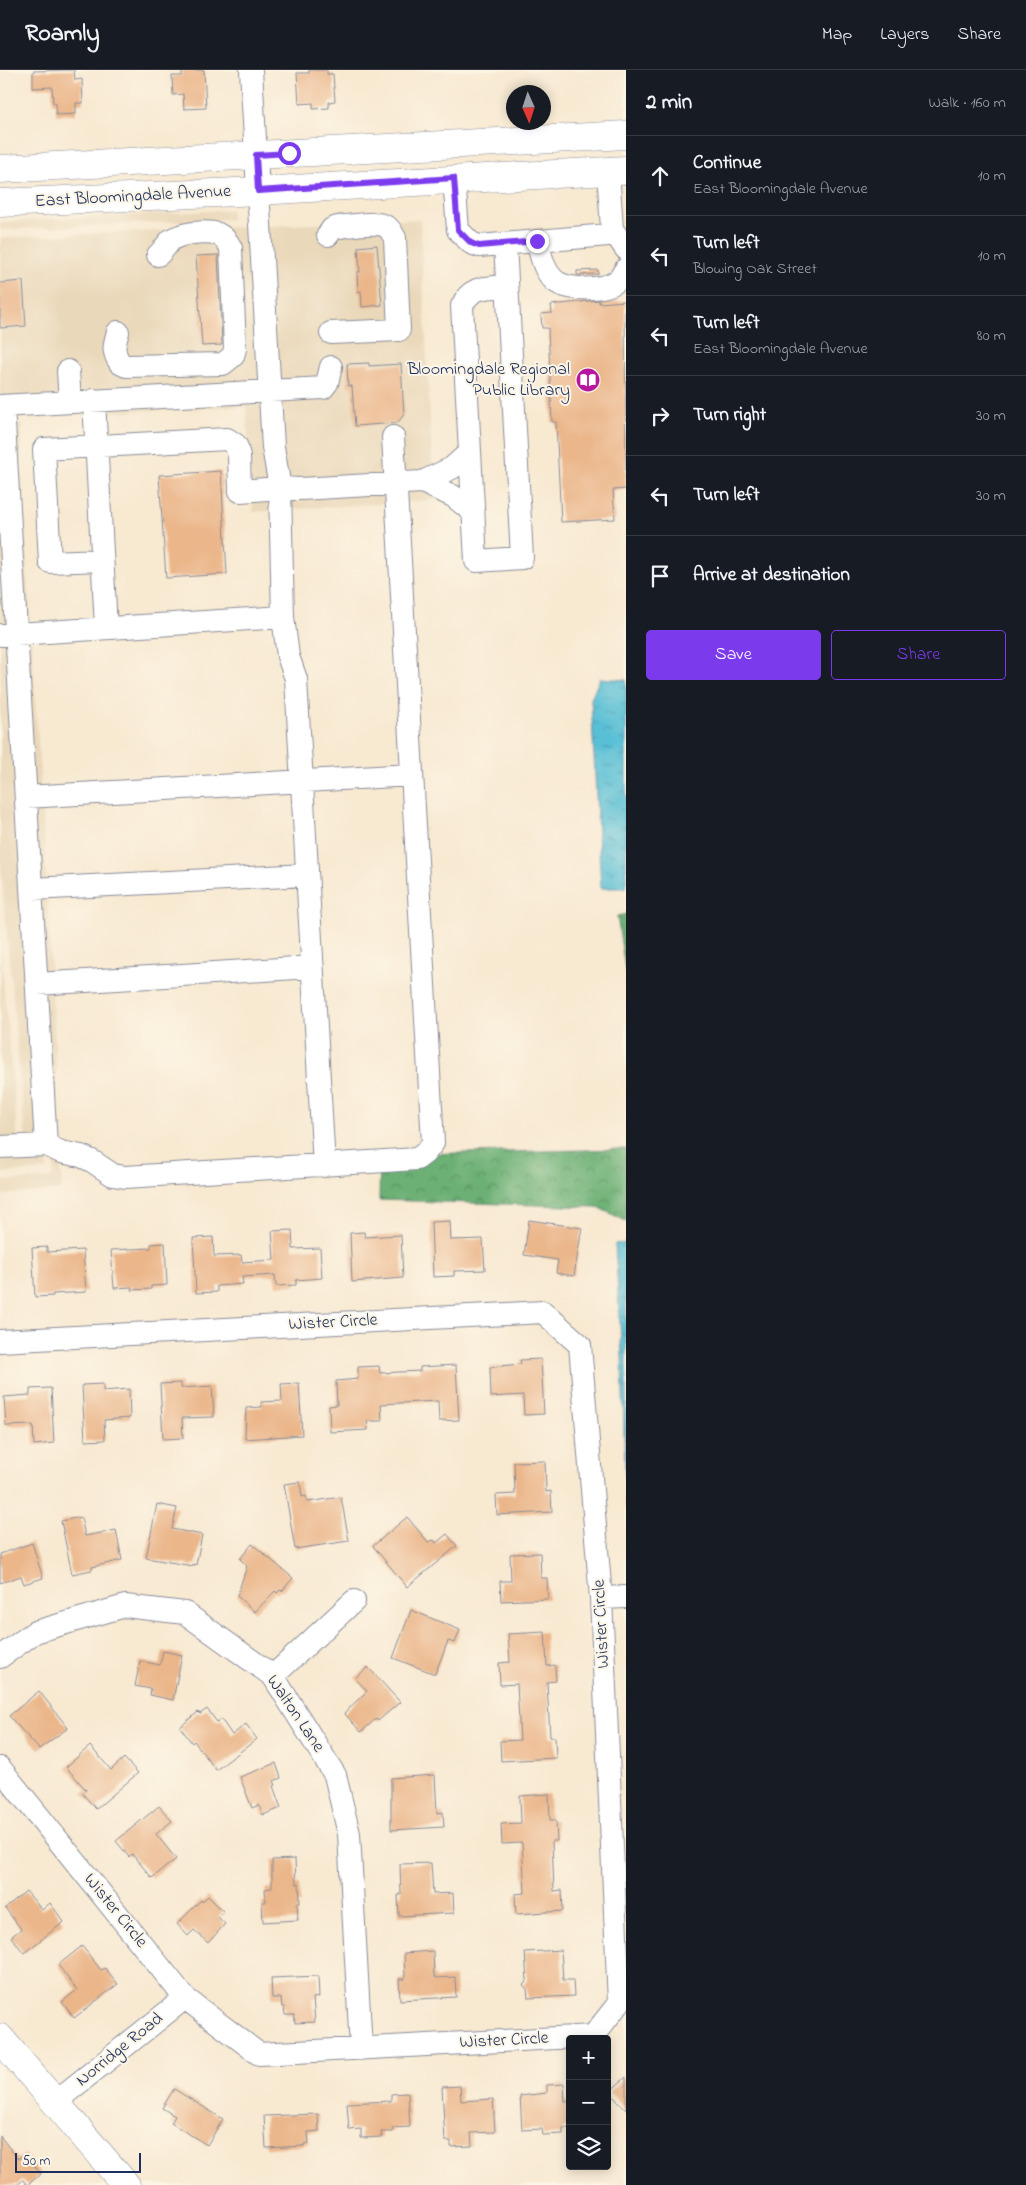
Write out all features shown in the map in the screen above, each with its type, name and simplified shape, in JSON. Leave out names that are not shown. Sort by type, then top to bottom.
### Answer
[{"type":"main road","name":"East Bloomingdale Avenue","points":[[0,169],[626,135]]},
{"type":"main road","name":"East Bloomingdale Avenue","points":[[0,203],[258,191],[454,178],[617,170]]},
{"type":"main road","points":[[0,2038],[126,2185]]},
{"type":"street","points":[[250,70],[273,447],[280,488],[283,617],[288,656],[296,679],[324,1166]]},
{"type":"street","points":[[454,178],[458,230],[471,243],[479,246],[608,235],[612,229],[617,170]]},
{"type":"street","points":[[328,235],[332,229],[338,227],[379,224],[387,226],[391,231],[395,238],[399,330],[330,333]]},
{"type":"street","points":[[612,229],[626,249]]},
{"type":"street","points":[[118,332],[113,346],[114,352],[120,363],[126,366],[223,364],[233,356],[235,349],[231,248],[228,242],[218,234],[212,233],[185,235],[172,239],[158,255]]},
{"type":"street","points":[[537,241],[544,266],[554,280],[571,286],[598,288],[618,281],[626,269]]},
{"type":"street","points":[[505,244],[522,558],[476,560],[462,306],[467,295],[479,289],[507,286]]},
{"type":"street","points":[[46,1145],[26,797],[8,634],[2,406],[323,388],[330,377],[331,367]]},
{"type":"street","points":[[68,371],[70,402]]},
{"type":"street","points":[[94,400],[106,628]]},
{"type":"street","points":[[0,1147],[46,1145],[61,1152],[81,1156],[113,1175],[125,1177],[417,1159],[426,1153],[433,1143],[393,437]]},
{"type":"street","points":[[102,560],[50,562],[44,449],[227,439],[236,445],[239,456],[240,491],[422,482],[452,468],[470,452]]},
{"type":"street","points":[[422,482],[453,496],[473,512]]},
{"type":"street","points":[[8,634],[283,617]]},
{"type":"street","points":[[26,797],[412,775]]},
{"type":"street","points":[[32,889],[306,875]]},
{"type":"street","points":[[37,984],[312,967]]},
{"type":"street","name":"Wister Circle","points":[[0,1341],[543,1312],[580,1345],[601,1598],[619,2003],[593,2036],[259,2054],[185,1998],[0,1768]]},
{"type":"street","points":[[601,1598],[626,1597]]},
{"type":"street","points":[[273,1676],[354,1601]]},
{"type":"street","name":"Walton Lane","points":[[0,1657],[35,1632],[125,1606],[185,1614],[273,1676],[335,1775],[349,1834],[361,2049]]},
{"type":"street","name":"Norridge Road","points":[[56,2102],[185,1998]]},
{"type":"shaded area","points":[[231,210],[232,219],[0,230],[0,222]]},
{"type":"shaded area","points":[[420,219],[434,500],[253,512],[246,406],[0,418],[0,238]]},
{"type":"shaded area","points":[[24,425],[22,429],[21,474],[45,850],[62,1190],[0,1195],[0,1181],[47,1179],[52,1177],[54,1170],[53,1151],[26,1144],[0,857],[0,426]]},
{"type":"shaded area","points":[[0,942],[19,1153],[45,1152],[47,1170],[0,1173]]},
{"type":"green space","points":[[626,914],[626,975],[617,916]]},
{"type":"green space","points":[[626,1149],[626,1221],[597,1207],[379,1200],[380,1155]]},
{"type":"water","points":[[600,678],[626,680],[626,888],[601,888],[591,699]]},
{"type":"water","points":[[626,1243],[626,1506],[622,1356],[615,1244]]},
{"type":"building","points":[[74,70],[75,80],[82,79],[83,103],[76,103],[76,114],[56,115],[56,103],[53,103],[52,87],[33,88],[33,71]]},
{"type":"building","points":[[182,70],[204,70],[206,108],[184,109],[183,94],[173,95],[172,76],[182,76]]},
{"type":"building","points":[[309,70],[327,70],[327,74],[333,74],[335,101],[329,102],[329,108],[313,109],[313,103],[299,104],[297,73],[309,73]]},
{"type":"building","points":[[377,245],[382,305],[362,307],[361,291],[358,292],[357,272],[360,272],[358,247]]},
{"type":"building","points":[[218,255],[222,345],[202,346],[196,256]]},
{"type":"building","points":[[598,270],[598,274],[577,275],[577,271]]},
{"type":"building","points":[[23,281],[26,326],[0,328],[0,283]]},
{"type":"building","name":"Bloomingdale Regional Public Library","points":[[599,300],[599,303],[625,301],[626,489],[613,490],[615,519],[561,522],[556,422],[552,422],[548,328],[542,328],[541,314],[552,313],[551,305]]},
{"type":"building","points":[[369,363],[369,366],[401,364],[404,415],[397,423],[355,426],[352,386],[348,386],[347,364]]},
{"type":"building","points":[[221,471],[227,574],[166,578],[159,475]]},
{"type":"building","points":[[529,1220],[582,1228],[574,1276],[556,1273],[558,1260],[524,1255]]},
{"type":"building","points":[[450,1221],[451,1240],[483,1239],[485,1270],[454,1271],[454,1276],[433,1277],[431,1222]]},
{"type":"building","points":[[292,1230],[293,1249],[320,1248],[322,1278],[296,1280],[296,1285],[276,1286],[275,1275],[242,1277],[243,1284],[217,1286],[217,1292],[196,1293],[193,1238],[213,1237],[214,1256],[241,1255],[242,1262],[274,1260],[272,1231]]},
{"type":"building","points":[[364,1232],[365,1237],[401,1235],[403,1278],[352,1282],[350,1233]]},
{"type":"building","points":[[165,1243],[167,1285],[151,1286],[151,1289],[132,1290],[132,1287],[114,1288],[111,1250],[151,1248],[151,1244]]},
{"type":"building","points":[[47,1247],[47,1252],[83,1250],[86,1292],[35,1297],[32,1248]]},
{"type":"building","points":[[541,1359],[544,1414],[524,1415],[523,1395],[491,1397],[490,1367],[521,1364],[520,1360]]},
{"type":"building","points":[[456,1365],[459,1420],[439,1421],[438,1401],[381,1404],[382,1421],[367,1421],[368,1430],[330,1432],[329,1406],[337,1405],[336,1381],[358,1379],[358,1367],[379,1366],[380,1373],[420,1371],[420,1367]]},
{"type":"building","points":[[181,1383],[181,1388],[212,1386],[214,1417],[182,1418],[183,1438],[163,1439],[160,1384]]},
{"type":"building","points":[[299,1383],[302,1435],[245,1439],[246,1408],[262,1407],[261,1402],[282,1401],[281,1384]]},
{"type":"building","points":[[103,1384],[103,1391],[129,1389],[130,1418],[104,1420],[105,1440],[85,1441],[82,1385]]},
{"type":"building","points":[[51,1388],[54,1443],[34,1445],[33,1425],[6,1426],[4,1397],[30,1395],[30,1389]]},
{"type":"building","points":[[545,1461],[546,1492],[551,1491],[552,1512],[497,1515],[496,1495],[515,1494],[514,1462]]},
{"type":"building","points":[[300,1482],[302,1497],[306,1496],[308,1502],[341,1497],[349,1541],[295,1549],[284,1484]]},
{"type":"building","points":[[157,1504],[177,1508],[172,1529],[202,1535],[196,1565],[146,1558]]},
{"type":"building","points":[[81,1517],[85,1536],[116,1530],[122,1560],[92,1567],[92,1570],[72,1574],[61,1521]]},
{"type":"building","points":[[407,1517],[428,1542],[434,1540],[436,1543],[447,1534],[457,1546],[407,1587],[373,1546]]},
{"type":"building","points":[[32,1543],[43,1578],[24,1584],[21,1576],[0,1583],[0,1554]]},
{"type":"building","points":[[252,1544],[293,1578],[282,1591],[280,1590],[277,1593],[275,1591],[255,1612],[237,1596],[247,1566],[240,1559]]},
{"type":"building","points":[[540,1553],[541,1578],[547,1578],[548,1599],[501,1601],[500,1581],[511,1581],[510,1554]]},
{"type":"building","points":[[411,1610],[460,1630],[455,1643],[448,1641],[435,1674],[393,1658]]},
{"type":"building","points":[[545,1632],[547,1666],[555,1665],[556,1681],[547,1682],[550,1737],[555,1737],[556,1758],[501,1761],[500,1741],[520,1740],[517,1684],[500,1685],[499,1663],[510,1662],[508,1634]]},
{"type":"building","points":[[163,1651],[182,1655],[173,1700],[150,1695],[151,1689],[135,1686],[140,1661],[160,1665]]},
{"type":"building","points":[[368,1667],[400,1702],[378,1721],[376,1719],[361,1732],[344,1713],[367,1691],[355,1678]]},
{"type":"building","points":[[39,1691],[68,1728],[39,1749],[9,1716]]},
{"type":"building","points":[[207,1709],[217,1722],[221,1719],[232,1735],[246,1724],[257,1739],[216,1770],[194,1741],[192,1743],[180,1727],[198,1712],[200,1714]]},
{"type":"building","points":[[90,1746],[111,1770],[124,1758],[138,1773],[96,1809],[82,1793],[86,1790],[66,1767]]},
{"type":"building","points":[[276,1763],[281,1778],[274,1781],[276,1785],[273,1786],[281,1808],[263,1815],[259,1805],[252,1808],[240,1777]]},
{"type":"building","points":[[435,1775],[437,1813],[443,1812],[444,1827],[391,1830],[391,1778]]},
{"type":"building","points":[[549,1794],[550,1820],[556,1820],[557,1841],[552,1841],[554,1891],[562,1890],[563,1911],[516,1914],[515,1894],[525,1893],[522,1843],[502,1844],[501,1824],[521,1823],[520,1796]]},
{"type":"building","points":[[159,1806],[172,1821],[156,1834],[176,1859],[152,1878],[132,1854],[129,1857],[116,1841]]},
{"type":"building","points":[[295,1859],[296,1884],[299,1883],[300,1903],[297,1903],[298,1920],[263,1922],[262,1902],[266,1902],[265,1889],[272,1888],[272,1860]]},
{"type":"building","points":[[431,1863],[433,1894],[453,1893],[454,1913],[399,1916],[398,1895],[401,1895],[400,1864]]},
{"type":"building","points":[[26,1891],[42,1910],[50,1903],[64,1922],[24,1953],[11,1937],[21,1929],[5,1908]]},
{"type":"building","points":[[208,1896],[223,1911],[218,1917],[225,1924],[208,1943],[194,1930],[188,1936],[177,1924],[201,1900],[202,1902]]},
{"type":"building","points":[[82,1946],[101,1970],[105,1968],[118,1984],[74,2018],[62,2002],[77,1990],[58,1965]]},
{"type":"building","points":[[561,1950],[563,1980],[573,1980],[574,1996],[528,1998],[527,1989],[523,1985],[527,1981],[525,1952]]},
{"type":"building","points":[[433,1951],[434,1975],[436,1978],[455,1977],[456,1997],[400,2000],[399,1979],[405,1979],[404,1953]]},
{"type":"building","points":[[318,1976],[319,1997],[313,1998],[315,2022],[295,2023],[294,2015],[285,2015],[281,1998],[272,1998],[271,1978]]},
{"type":"building","points":[[626,2077],[626,2110],[611,2094],[611,2090]]},
{"type":"building","points":[[564,2084],[566,2128],[563,2128],[563,2134],[543,2135],[542,2129],[522,2130],[520,2096],[547,2093],[547,2085]]},
{"type":"building","points":[[460,2086],[461,2101],[493,2099],[495,2132],[471,2133],[472,2146],[451,2147],[451,2141],[445,2141],[442,2087]]},
{"type":"building","points":[[174,2089],[223,2119],[207,2145],[171,2123],[175,2116],[162,2108]]},
{"type":"building","points":[[408,2093],[410,2127],[392,2128],[393,2132],[381,2132],[382,2137],[361,2138],[361,2129],[349,2130],[347,2103],[391,2101],[391,2094]]},
{"type":"building","points":[[318,2114],[319,2131],[308,2132],[309,2143],[304,2144],[304,2146],[266,2148],[264,2116]]},
{"type":"building","points":[[0,2136],[18,2159],[25,2154],[41,2174],[27,2185],[23,2180],[17,2185],[0,2185]]},
{"type":"place","name":"Bloomingdale Regional Public Library","points":[[588,380]]},
{"type":"route","points":[[289,153],[256,155],[258,191],[454,178],[458,230],[471,243],[479,246],[537,241]]}]
